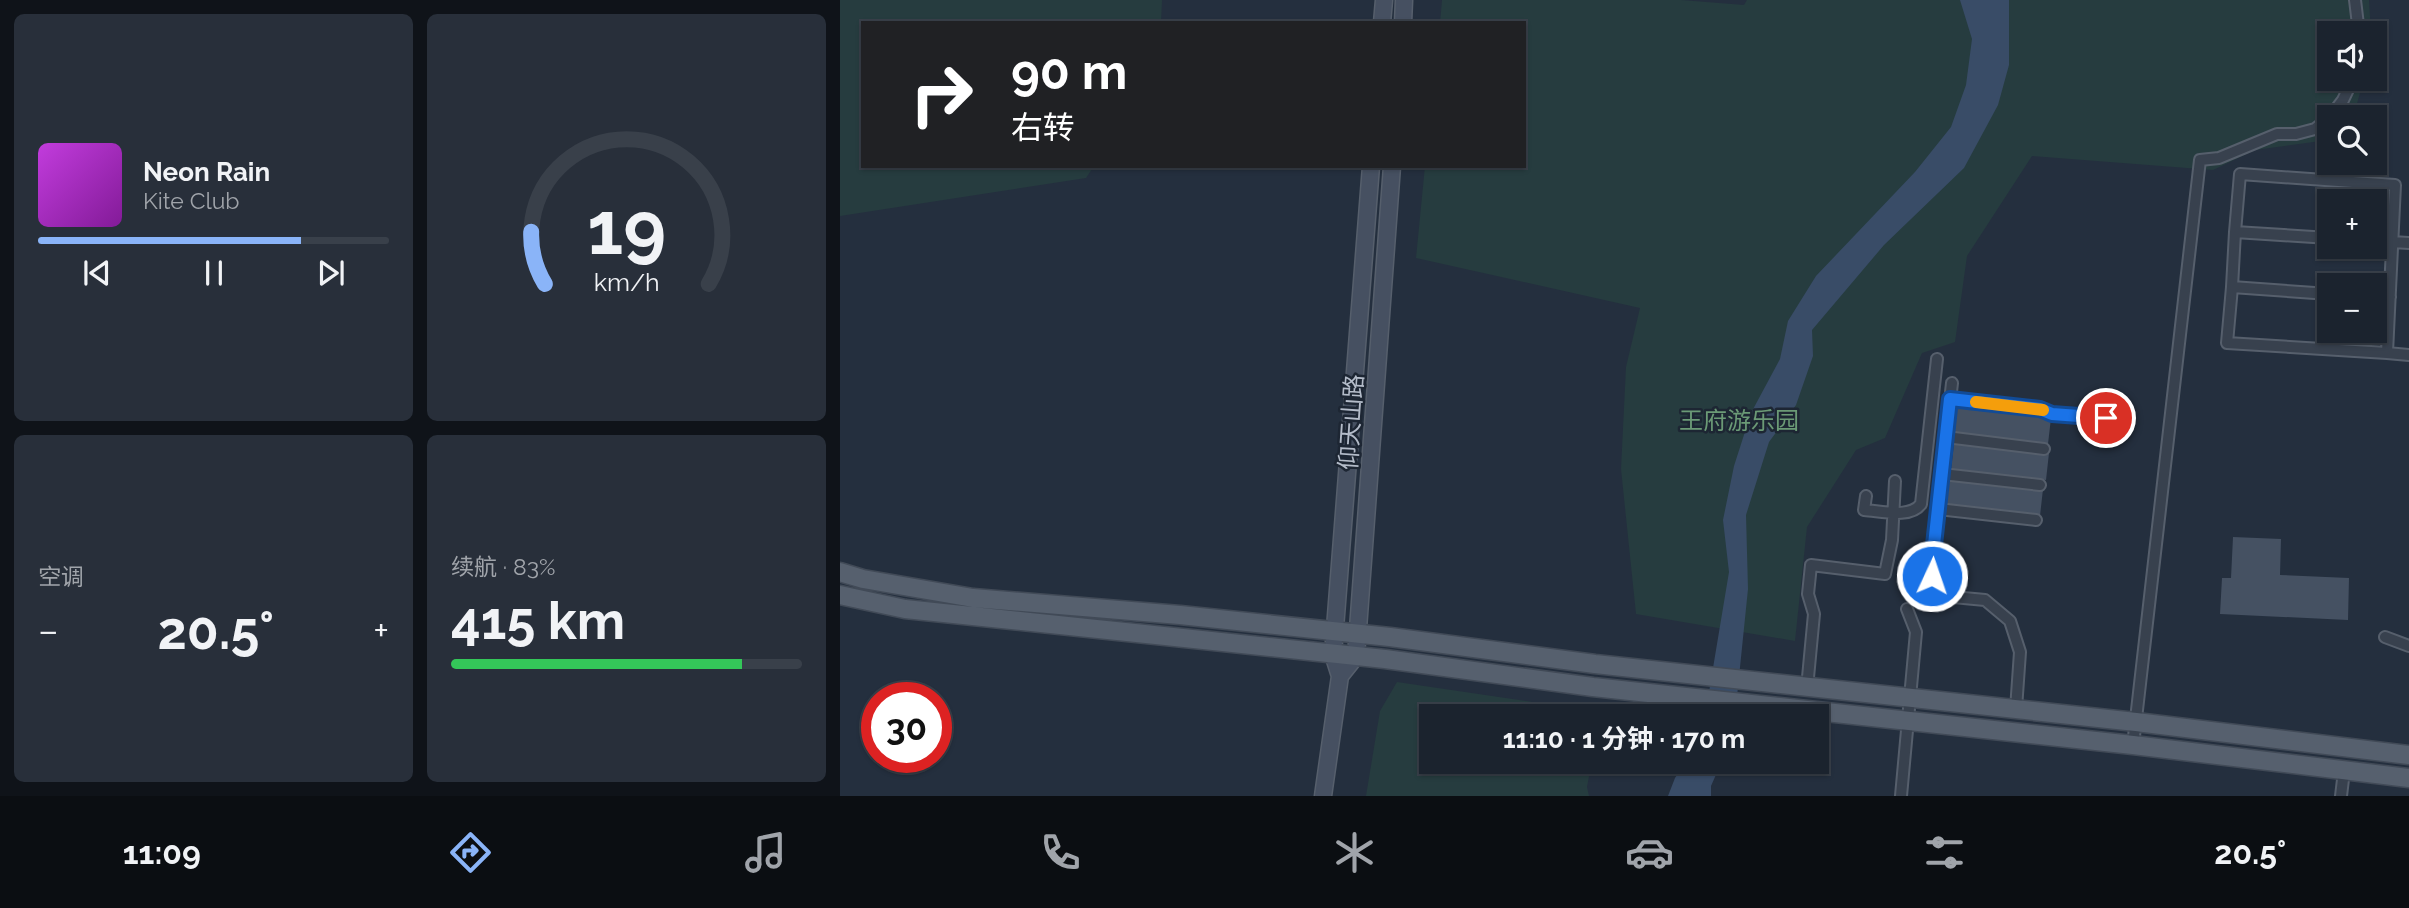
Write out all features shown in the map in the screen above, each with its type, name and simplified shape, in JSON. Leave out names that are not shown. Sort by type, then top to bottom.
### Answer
[{"type":"main road","points":[[1382,21],[1384,0]]},
{"type":"main road","points":[[1403,21],[1405,0]]},
{"type":"main road","name":"仰天山路","points":[[1323,796],[1340,676],[1333,654],[1371,168]]},
{"type":"main road","name":"仰天山路","points":[[1356,656],[1392,168]]},
{"type":"main road","points":[[840,572],[863,579],[973,598],[1180,615],[1358,634],[1595,664],[2136,722],[2409,755]]},
{"type":"main road","points":[[840,595],[905,609],[1356,656],[1593,687],[2133,745],[2409,778]]},
{"type":"main road","points":[[1340,676],[1356,656]]},
{"type":"street","points":[[2355,0],[2358,21]]},
{"type":"street","points":[[2133,745],[2200,160],[2219,158],[2277,134],[2296,134],[2317,128]]},
{"type":"street","points":[[2387,353],[2395,185],[2240,174],[2227,343],[2409,355]]},
{"type":"street","points":[[2235,232],[2317,237]]},
{"type":"street","points":[[2387,241],[2409,243]]},
{"type":"street","points":[[2232,288],[2317,292]]},
{"type":"street","points":[[1866,496],[1864,510],[1907,513],[1917,510],[1921,504],[1937,359]]},
{"type":"street","points":[[1952,383],[1932,576],[1942,593],[1953,597],[1985,600],[2010,621],[2020,652],[2016,709]]},
{"type":"street","points":[[1950,399],[2040,409],[2052,414],[2125,419]]},
{"type":"street","points":[[1946,437],[2044,449]]},
{"type":"street","points":[[1942,474],[2040,485]]},
{"type":"street","points":[[1801,687],[1814,614],[1808,594],[1811,565],[1885,574],[1894,512],[1895,481]]},
{"type":"street","points":[[1938,509],[2036,520]]},
{"type":"street","points":[[1901,796],[1916,632],[1907,609]]},
{"type":"street","points":[[2385,637],[2409,646]]},
{"type":"street","points":[[2341,796],[2344,771]]},
{"type":"green space","points":[[840,0],[1162,0],[1161,21],[861,21],[861,168],[1093,168],[1086,178],[840,216]]},
{"type":"green space","name":"王府游乐园","points":[[1442,0],[1681,0],[1744,5],[1747,0],[2369,0],[2370,21],[2317,21],[2317,91],[2361,91],[2357,105],[2317,105],[2317,142],[2255,150],[2213,170],[2032,156],[1967,256],[1955,342],[1922,353],[1885,438],[1856,450],[1807,527],[1795,641],[1636,614],[1621,469],[1626,367],[1640,308],[1416,258],[1425,168],[1526,168],[1526,21],[1440,21]]},
{"type":"green space","points":[[1397,682],[1547,704],[1419,704],[1419,774],[1590,774],[1587,787],[1589,796],[1366,796],[1380,711]]},
{"type":"water","points":[[1960,0],[2009,0],[2009,65],[1998,105],[1964,168],[1884,245],[1812,330],[1813,356],[1796,405],[1769,442],[1746,515],[1748,589],[1736,704],[1707,704],[1729,572],[1723,520],[1734,466],[1751,413],[1780,359],[1788,321],[1816,276],[1915,172],[1951,127],[1966,85],[1972,39]]},
{"type":"water","points":[[1678,774],[1716,774],[1711,786],[1711,796],[1668,796]]},
{"type":"building","points":[[1957,407],[2051,418],[2048,444],[1954,434]]},
{"type":"building","points":[[1954,443],[2049,453],[2046,480],[1951,470]]},
{"type":"building","points":[[1949,479],[2043,489],[2040,516],[1946,506]]},
{"type":"building","points":[[2233,537],[2281,539],[2280,575],[2349,578],[2348,620],[2220,614],[2222,578],[2231,578]]},
{"type":"slow traffic","points":[[1976,402],[2043,410]]},
{"type":"route","points":[[1932,576],[1950,399],[2040,409],[2052,414],[2106,418]]}]
